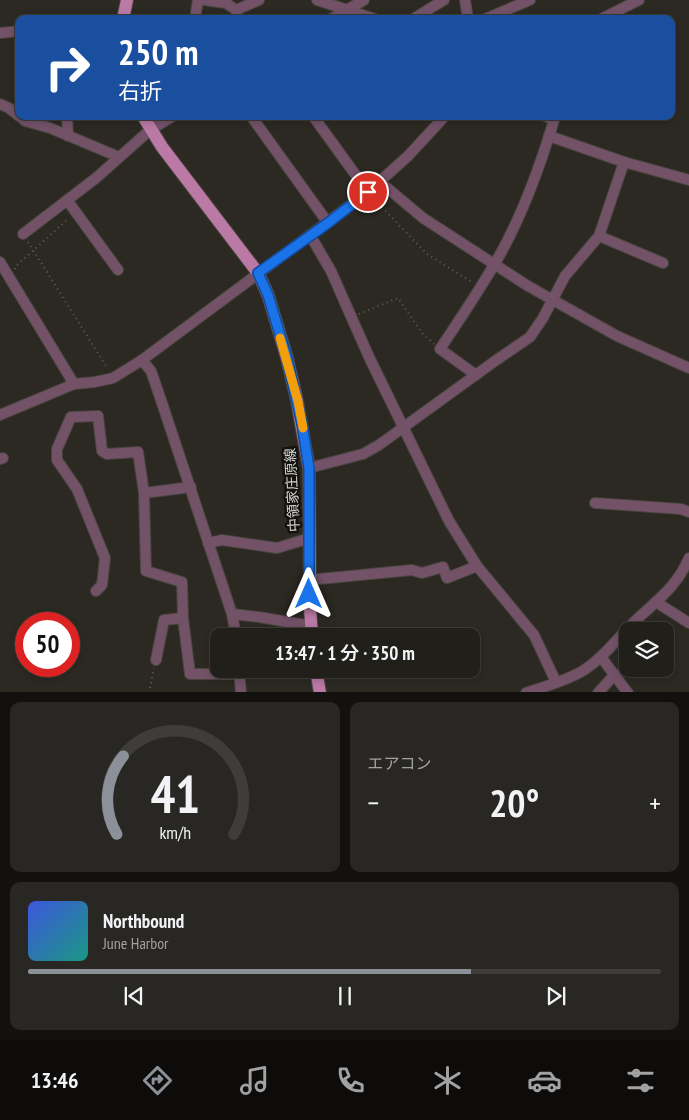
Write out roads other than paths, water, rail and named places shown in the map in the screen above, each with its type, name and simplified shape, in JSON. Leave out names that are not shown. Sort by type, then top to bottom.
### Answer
[{"type":"main road","points":[[124,15],[127,0]]},
{"type":"main road","name":"中領家庄原線","points":[[145,120],[150,130],[199,198],[258,273],[268,295],[298,401],[309,468],[311,628]]},
{"type":"main road","points":[[318,678],[320,692]]},
{"type":"street","points":[[195,15],[198,0]]},
{"type":"street","points":[[204,0],[226,3],[237,14],[259,0]]},
{"type":"street","points":[[317,0],[364,15]]},
{"type":"street","points":[[337,15],[364,0]]},
{"type":"street","points":[[421,15],[444,0]]},
{"type":"street","points":[[465,0],[467,15]]},
{"type":"street","points":[[494,15],[530,0]]},
{"type":"street","points":[[609,15],[638,0]]},
{"type":"street","points":[[0,33],[15,31]]},
{"type":"street","points":[[0,104],[15,113]]},
{"type":"street","points":[[24,120],[50,128],[119,157]]},
{"type":"street","points":[[67,120],[68,136]]},
{"type":"street","points":[[23,234],[96,178],[150,130],[166,120]]},
{"type":"street","points":[[254,120],[328,223]]},
{"type":"street","points":[[317,120],[368,192]]},
{"type":"street","points":[[0,415],[74,384],[113,378],[142,360],[368,192],[408,156],[442,120]]},
{"type":"street","points":[[476,375],[440,349],[495,265],[537,173],[554,120]]},
{"type":"street","points":[[550,136],[624,162],[689,180]]},
{"type":"street","points":[[309,468],[363,454],[530,337],[565,276],[599,236],[624,162]]},
{"type":"street","points":[[379,181],[423,218],[528,286],[617,336],[689,368]]},
{"type":"street","points":[[67,200],[118,270]]},
{"type":"street","points":[[310,236],[331,271],[369,357],[448,521],[477,566],[534,635],[556,682]]},
{"type":"street","points":[[599,236],[663,262]]},
{"type":"street","points":[[0,262],[74,384]]},
{"type":"street","points":[[142,360],[151,371],[191,487],[232,614],[235,628]]},
{"type":"street","points":[[96,591],[102,585],[105,558],[77,489],[57,460],[57,449],[71,417],[98,416],[102,450],[108,454],[138,452],[144,493],[146,570],[182,582],[183,618],[190,674],[210,673]]},
{"type":"street","points":[[144,493],[191,487]]},
{"type":"street","points":[[595,503],[681,509],[689,512]]},
{"type":"street","points":[[208,543],[222,540],[277,548],[310,538]]},
{"type":"street","points":[[526,692],[582,671],[601,657],[632,624],[674,586],[684,571],[689,558]]},
{"type":"street","points":[[309,580],[412,570],[422,573],[443,567],[447,578],[477,566]]},
{"type":"street","points":[[656,602],[689,623]]},
{"type":"street","points":[[232,614],[259,617],[300,628]]},
{"type":"street","points":[[156,660],[164,620],[183,618]]},
{"type":"street","points":[[601,657],[628,692]]},
{"type":"street","points":[[598,692],[615,674]]},
{"type":"street","points":[[240,678],[241,692]]}]
